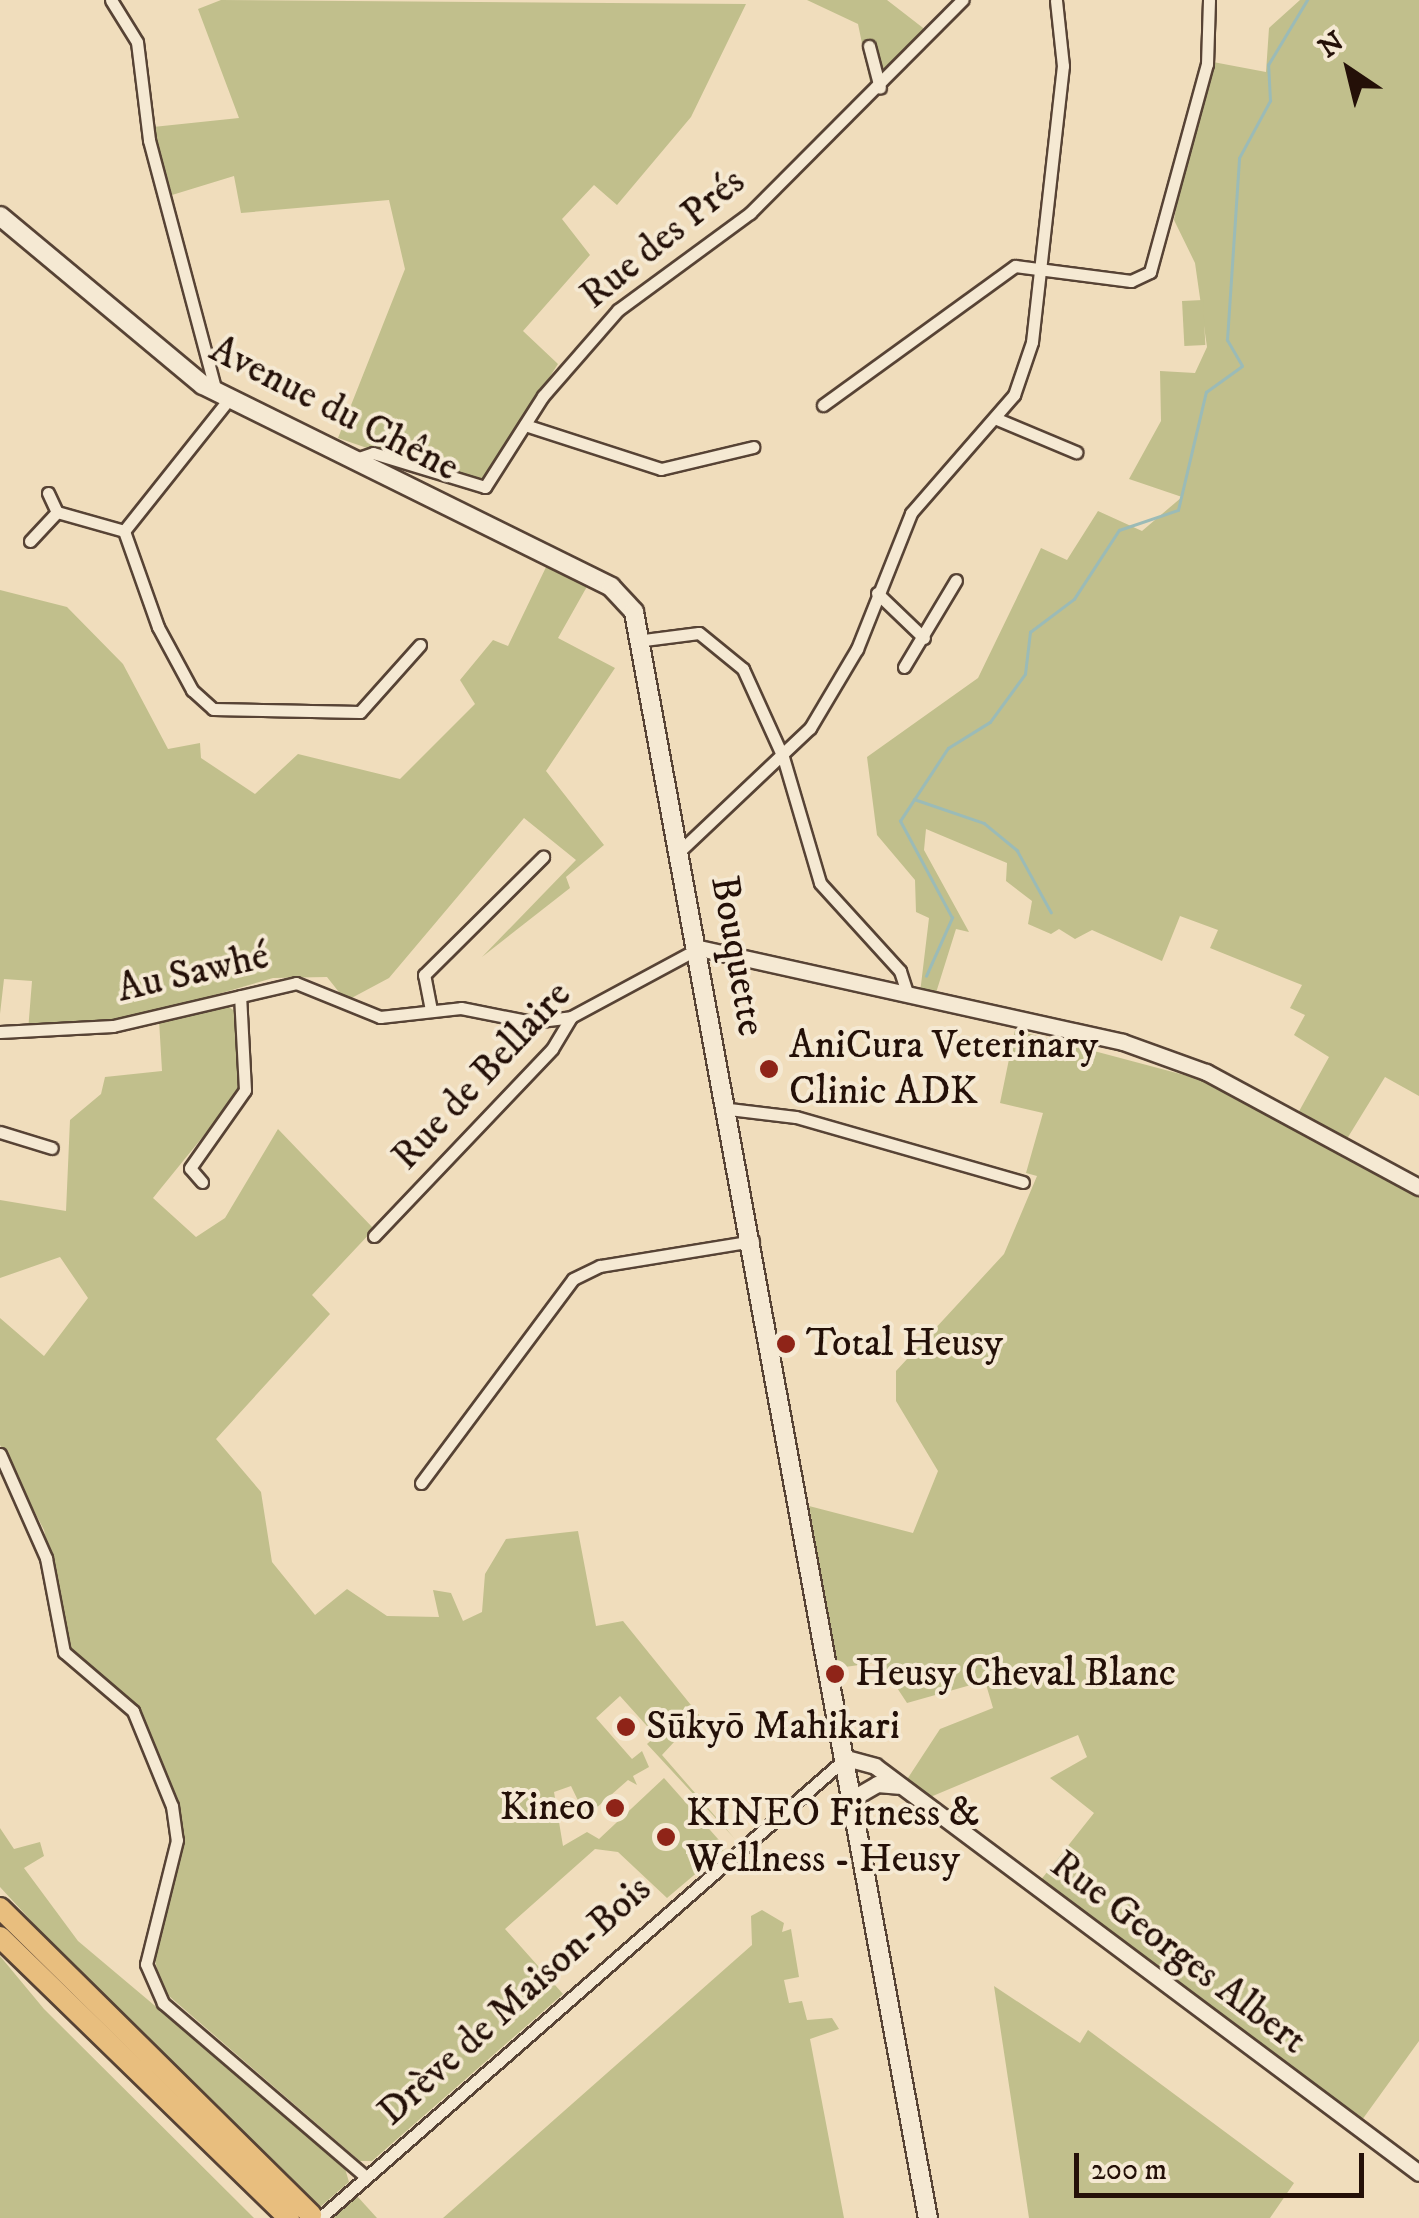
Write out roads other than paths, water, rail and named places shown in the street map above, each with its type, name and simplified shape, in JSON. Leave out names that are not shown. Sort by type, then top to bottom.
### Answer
[{"type":"highway","points":[[0,1908],[316,2217]]},
{"type":"highway","points":[[0,1937],[288,2218]]},
{"type":"highway","points":[[34,1971],[269,2218]]},
{"type":"main road","name":"Avenue du Chêne","points":[[0,216],[222,395],[611,588],[644,640]]},
{"type":"main road","name":"Bouquette","points":[[644,640],[928,2218]]},
{"type":"street","points":[[111,0],[137,42],[150,140],[222,395],[202,438],[124,532]]},
{"type":"street","name":"Rue des Prés","points":[[353,460],[374,453],[485,488],[525,424],[625,303],[750,213],[880,88],[962,0]]},
{"type":"street","points":[[682,849],[783,758],[834,692],[911,513],[996,419],[1032,342],[1063,66],[1056,0]]},
{"type":"street","points":[[824,406],[1008,270],[1132,281],[1153,267],[1207,64],[1209,0]]},
{"type":"street","points":[[869,46],[880,88]]},
{"type":"street","points":[[996,419],[1076,452]]},
{"type":"street","points":[[525,424],[661,470],[753,447]]},
{"type":"street","points":[[48,493],[58,512],[124,532]]},
{"type":"street","points":[[30,541],[58,512]]},
{"type":"street","points":[[124,532],[158,627],[213,709],[360,712],[420,644]]},
{"type":"street","points":[[904,667],[956,580]]},
{"type":"street","points":[[877,593],[924,638]]},
{"type":"street","points":[[644,640],[699,633],[728,654],[783,758],[820,883],[900,972],[907,993]]},
{"type":"street","points":[[430,1010],[424,975],[543,858]]},
{"type":"street","points":[[699,948],[1122,1042],[1206,1072],[1419,1186]]},
{"type":"street","name":"Rue de Bellaire","points":[[374,1236],[552,1050],[571,1017],[699,948]]},
{"type":"street","name":"Au Sawhé","points":[[0,1032],[113,1026],[296,983],[380,1017],[430,1010],[571,1017]]},
{"type":"street","points":[[202,1182],[190,1168],[245,1090],[240,996]]},
{"type":"street","points":[[730,1109],[796,1117],[1023,1182]]},
{"type":"street","points":[[0,1132],[52,1148]]},
{"type":"street","points":[[421,1483],[573,1279],[600,1266],[753,1241]]},
{"type":"street","points":[[0,1454],[46,1558],[64,1652],[133,1711],[172,1806],[177,1840],[146,1964],[163,2003],[366,2177]]},
{"type":"street","name":"Rue Georges Albert","points":[[846,1758],[898,1786],[1419,2174]]},
{"type":"street","name":"Drève de Maison-Bois","points":[[316,2217],[846,1758]]},
{"type":"street","points":[[854,1798],[878,1776]]},
{"type":"waterway","points":[[926,976],[952,918],[900,821],[948,748],[990,722],[1025,674],[1030,632],[1074,599],[1119,530],[1178,510],[1206,392],[1242,366],[1227,340],[1239,158],[1270,101],[1268,65],[1307,0]]},
{"type":"waterway","points":[[914,799],[984,823],[1017,850],[1051,912]]},
{"type":"place","name":"AniCura Veterinary Clinic ADK","points":[[769,1069]]},
{"type":"place","name":"Total Heusy","points":[[786,1344]]},
{"type":"place","name":"Heusy Cheval Blanc","points":[[835,1674]]},
{"type":"place","name":"Sūkyō Mahikari","points":[[626,1727]]},
{"type":"place","name":"Kineo","points":[[615,1808]]},
{"type":"place","name":"KINEO Fitness & Wellness - Heusy","points":[[666,1837]]}]
